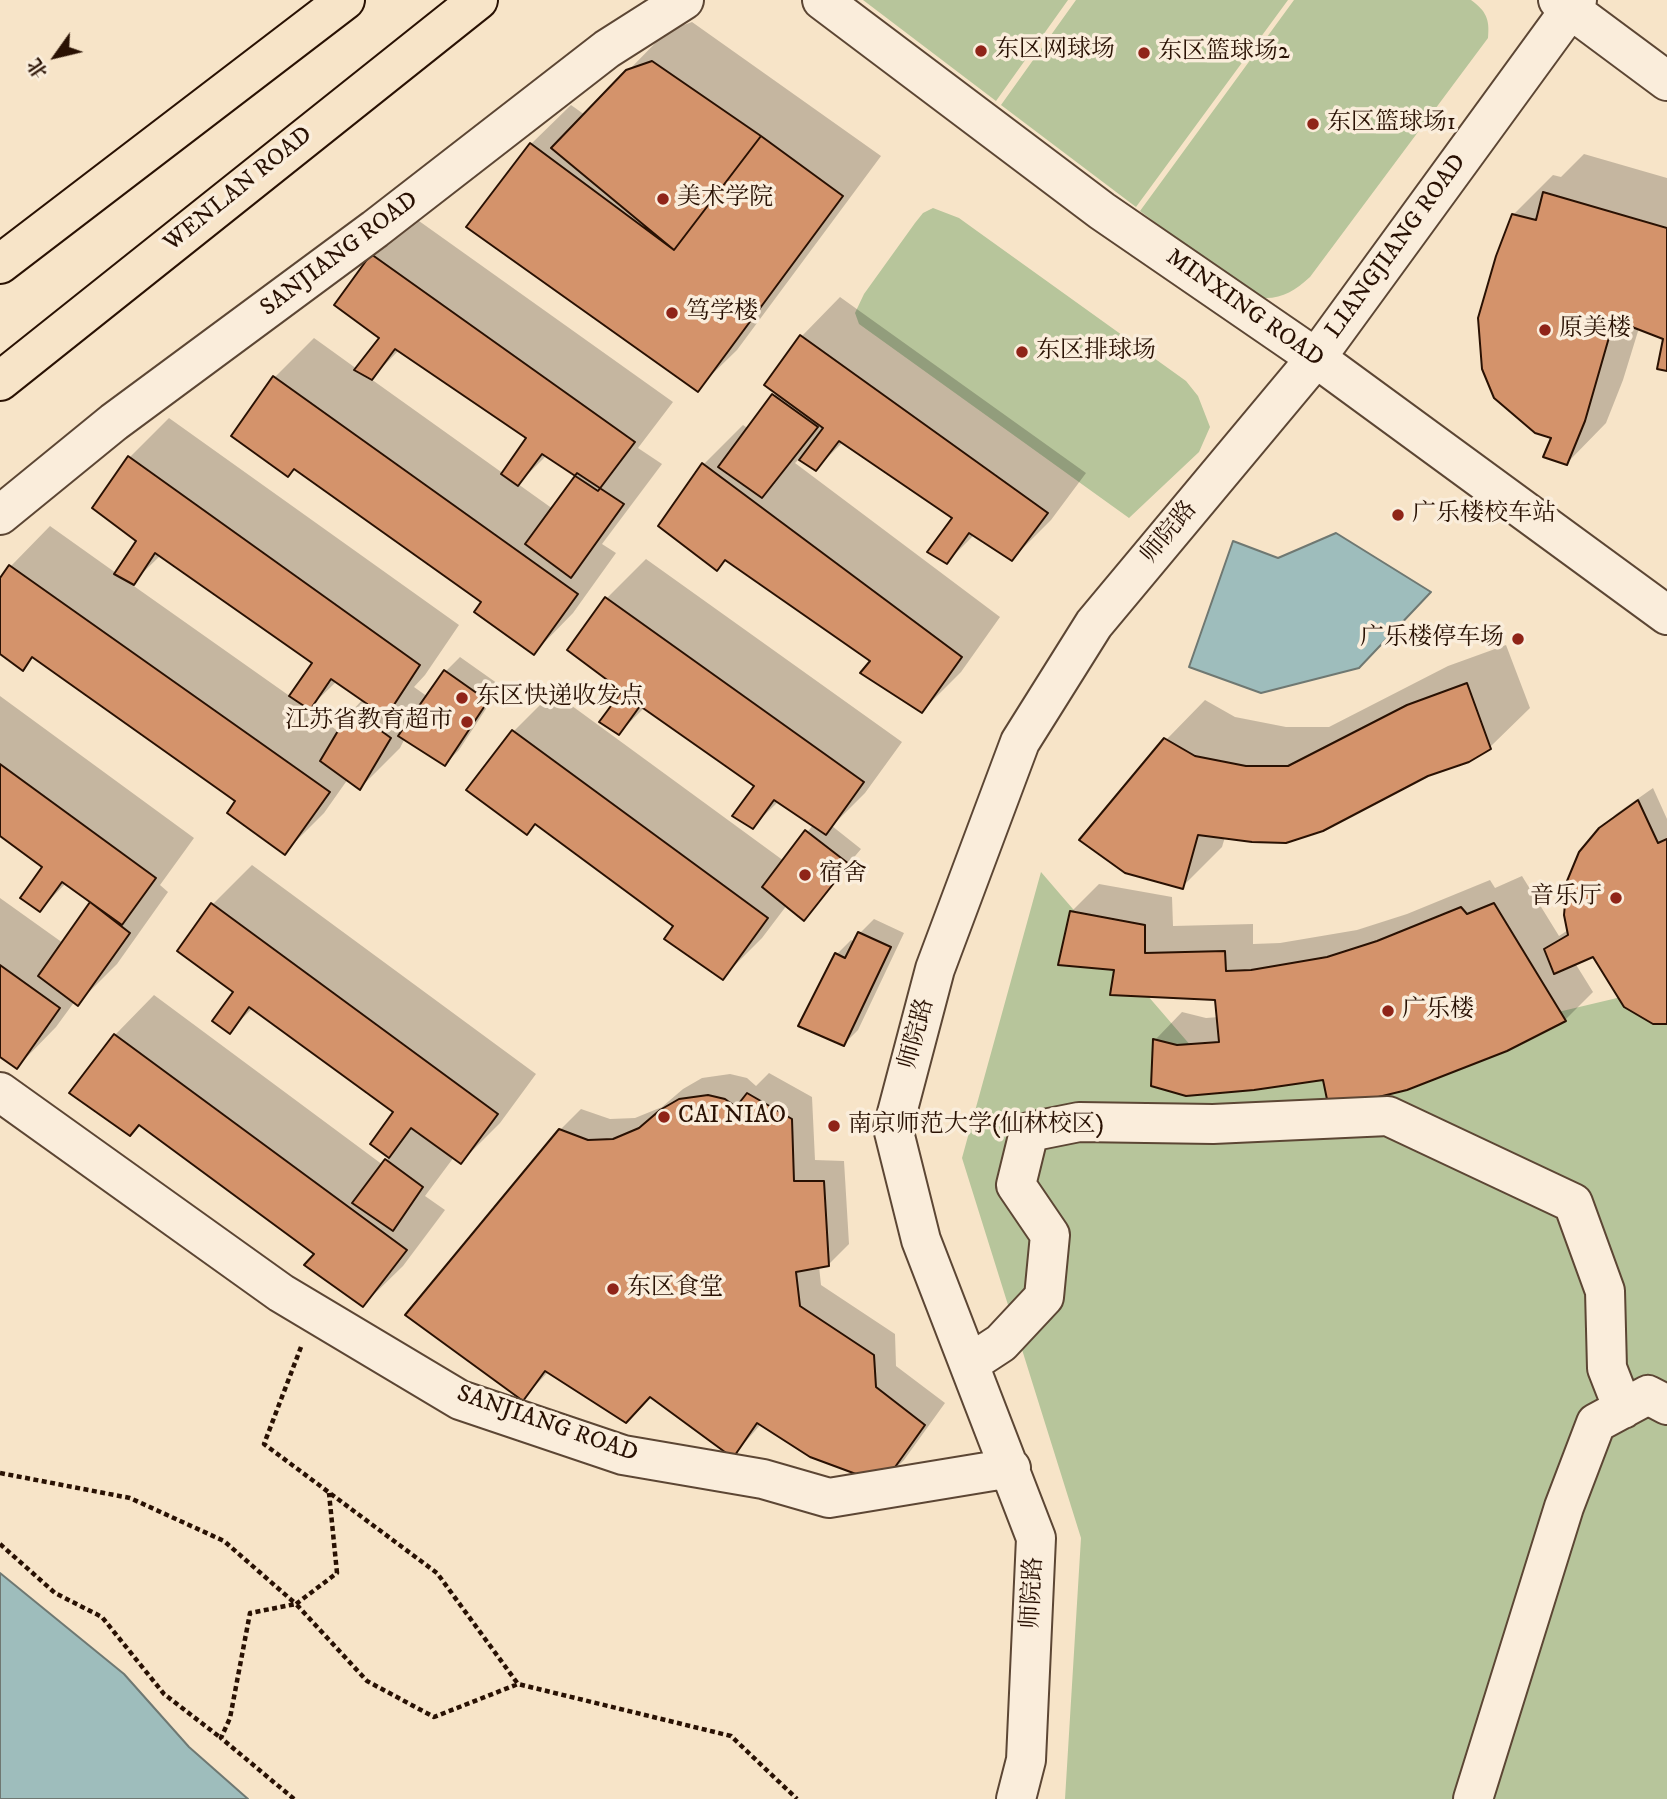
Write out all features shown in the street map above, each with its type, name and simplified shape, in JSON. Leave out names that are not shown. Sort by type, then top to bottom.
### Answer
[{"type":"main road","points":[[0,264],[345,0]]},
{"type":"main road","name":"WENLAN ROAD","points":[[0,381],[478,0]]},
{"type":"street","name":"SANJIANG ROAD","points":[[0,515],[114,422],[375,229],[607,49],[684,0]]},
{"type":"street","name":"MINXING ROAD","points":[[822,0],[1102,211],[1316,358],[1667,615]]},
{"type":"street","name":"LIANGJIANG ROAD","points":[[1316,358],[1569,3]]},
{"type":"street","points":[[1569,3],[1667,81]]},
{"type":"street","name":"师院路","points":[[1016,1799],[1026,1760],[1036,1538],[920,1240],[893,1128],[935,970],[1020,742],[1094,624],[1316,358]]},
{"type":"street","name":"SANJIANG ROAD","points":[[0,1091],[281,1293],[460,1400],[623,1455],[763,1479],[829,1498],[1011,1468]]},
{"type":"street","points":[[968,1364],[1001,1343],[1044,1297],[1050,1235],[1016,1185],[1029,1132],[1080,1122],[1213,1124],[1388,1116],[1573,1203],[1605,1291],[1606,1368],[1623,1409]]},
{"type":"street","points":[[1474,1799],[1564,1507],[1596,1423],[1648,1395],[1667,1405]]},
{"type":"path","points":[[315,1312],[264,1444],[437,1573],[518,1684]]},
{"type":"path","points":[[0,1474],[130,1498],[224,1541],[296,1604],[367,1681],[434,1717],[518,1684],[731,1736],[797,1799]]},
{"type":"path","points":[[220,1738],[230,1718],[250,1613],[296,1604],[337,1573],[329,1493]]},
{"type":"path","points":[[0,1544],[55,1593],[102,1617],[164,1694],[294,1799]]},
{"type":"green space","name":"东区网球场","points":[[863,0],[1068,0],[996,101]]},
{"type":"green space","name":"东区篮球场2","points":[[1076,0],[1288,0],[1136,207],[1001,105]]},
{"type":"green space","name":"东区篮球场1","points":[[1294,0],[1471,0],[1486,16],[1488,38],[1310,277],[1278,297],[1254,297],[1140,211]]},
{"type":"green space","name":"东区排球场","points":[[933,208],[959,218],[1186,381],[1198,396],[1210,427],[1199,452],[1129,518],[859,324],[855,313],[864,294],[923,213]]},
{"type":"green space","points":[[1041,872],[1229,1090],[1634,994],[1667,989],[1667,1799],[1065,1799],[1081,1538],[962,1158]]},
{"type":"water","points":[[1336,533],[1431,592],[1359,668],[1261,693],[1189,667],[1233,541],[1278,558]]},
{"type":"water","points":[[0,1573],[124,1674],[189,1747],[248,1799],[0,1799]]},
{"type":"building","name":"美术学院","points":[[652,61],[761,136],[674,250],[551,148],[626,70]]},
{"type":"building","name":"笃学楼","points":[[761,136],[843,196],[698,392],[466,227],[530,143],[674,250]]},
{"type":"building","name":"原美楼","points":[[1543,192],[1667,228],[1667,371],[1657,369],[1663,339],[1614,320],[1585,421],[1567,465],[1543,457],[1551,438],[1535,433],[1494,398],[1482,369],[1478,318],[1496,256],[1512,214],[1536,220]]},
{"type":"building","points":[[371,254],[635,442],[598,491],[542,454],[518,486],[501,474],[526,438],[395,349],[372,380],[354,370],[379,338],[334,305]]},
{"type":"building","points":[[800,335],[1048,513],[1012,561],[969,533],[947,564],[927,552],[952,518],[839,441],[816,471],[799,460],[823,428],[764,385]]},
{"type":"building","points":[[273,376],[578,594],[534,655],[474,612],[481,602],[294,469],[288,477],[231,436]]},
{"type":"building","points":[[772,394],[818,427],[762,498],[718,467]]},
{"type":"building","points":[[128,456],[420,665],[386,717],[331,679],[310,710],[289,696],[312,663],[155,553],[134,585],[114,574],[136,541],[92,508]]},
{"type":"building","points":[[702,463],[962,657],[922,713],[860,673],[870,661],[725,560],[717,571],[658,526]]},
{"type":"building","points":[[577,473],[624,504],[571,578],[525,544]]},
{"type":"building","points":[[9,565],[330,792],[285,855],[227,813],[235,801],[32,657],[23,671],[0,654],[0,578]]},
{"type":"building","points":[[605,597],[864,782],[826,835],[774,800],[753,829],[732,816],[754,786],[640,706],[619,735],[599,722],[622,691],[567,650]]},
{"type":"building","points":[[444,670],[488,701],[445,766],[398,736]]},
{"type":"building","points":[[1467,683],[1491,749],[1469,762],[1428,776],[1323,831],[1286,843],[1198,835],[1183,889],[1125,873],[1079,840],[1164,738],[1195,756],[1246,766],[1288,766],[1407,705]]},
{"type":"building","points":[[351,709],[391,738],[360,790],[320,761]]},
{"type":"building","points":[[512,730],[768,918],[723,980],[664,939],[673,926],[535,824],[527,835],[466,790]]},
{"type":"building","points":[[0,764],[156,878],[122,925],[62,882],[40,912],[20,898],[42,867],[0,836]]},
{"type":"building","name":"音乐厅","points":[[1638,800],[1658,843],[1667,839],[1667,1024],[1653,1024],[1624,1007],[1593,957],[1554,974],[1544,949],[1568,935],[1564,915],[1567,881],[1579,852],[1599,828]]},
{"type":"building","name":"宿舍","points":[[805,830],[849,864],[804,921],[762,887]]},
{"type":"building","points":[[90,902],[130,933],[78,1006],[38,976]]},
{"type":"building","points":[[211,903],[498,1114],[461,1164],[411,1128],[389,1158],[370,1144],[393,1112],[249,1007],[230,1034],[212,1021],[233,992],[177,951]]},
{"type":"building","name":"广乐楼","points":[[1494,903],[1566,1021],[1507,1051],[1407,1090],[1329,1109],[1323,1080],[1186,1096],[1151,1086],[1153,1039],[1177,1045],[1219,1042],[1215,1000],[1110,995],[1114,970],[1058,965],[1070,911],[1145,925],[1145,953],[1225,951],[1226,971],[1251,970],[1327,957],[1377,941],[1461,907],[1467,914]]},
{"type":"building","points":[[858,932],[891,947],[844,1046],[798,1026],[835,953],[845,958]]},
{"type":"building","points":[[0,965],[60,1008],[17,1069],[0,1057]]},
{"type":"building","points":[[114,1034],[407,1250],[363,1307],[304,1265],[314,1254],[139,1125],[130,1136],[69,1093]]},
{"type":"building","name":"东区食堂","points":[[747,1093],[792,1119],[794,1181],[824,1181],[829,1266],[796,1272],[800,1306],[874,1355],[876,1387],[925,1425],[883,1484],[810,1457],[757,1423],[733,1458],[650,1397],[626,1423],[545,1371],[523,1401],[405,1315],[559,1129],[588,1140],[613,1139],[639,1128],[660,1110],[679,1099],[708,1095],[725,1099],[736,1107]]},
{"type":"building","points":[[385,1159],[423,1187],[393,1231],[352,1203]]},
{"type":"place","name":"东区网球场","points":[[981,51]]},
{"type":"place","name":"东区篮球场2","points":[[1144,53]]},
{"type":"place","name":"东区篮球场1","points":[[1313,124]]},
{"type":"place","name":"美术学院","points":[[663,199]]},
{"type":"place","name":"笃学楼","points":[[672,313]]},
{"type":"place","name":"原美楼","points":[[1545,330]]},
{"type":"place","name":"东区排球场","points":[[1022,352]]},
{"type":"place","name":"广乐楼校车站","points":[[1398,515]]},
{"type":"place","name":"广乐楼停车场","points":[[1518,639]]},
{"type":"place","name":"东区快递收发点","points":[[462,698]]},
{"type":"place","name":"江苏省教育超市","points":[[467,722]]},
{"type":"place","name":"宿舍","points":[[805,875]]},
{"type":"place","name":"音乐厅","points":[[1616,898]]},
{"type":"place","name":"广乐楼","points":[[1388,1011]]},
{"type":"place","name":"CAI NIAO","points":[[664,1117]]},
{"type":"place","name":"南京师范大学(仙林校区)","points":[[834,1126]]},
{"type":"place","name":"东区食堂","points":[[613,1289]]}]
